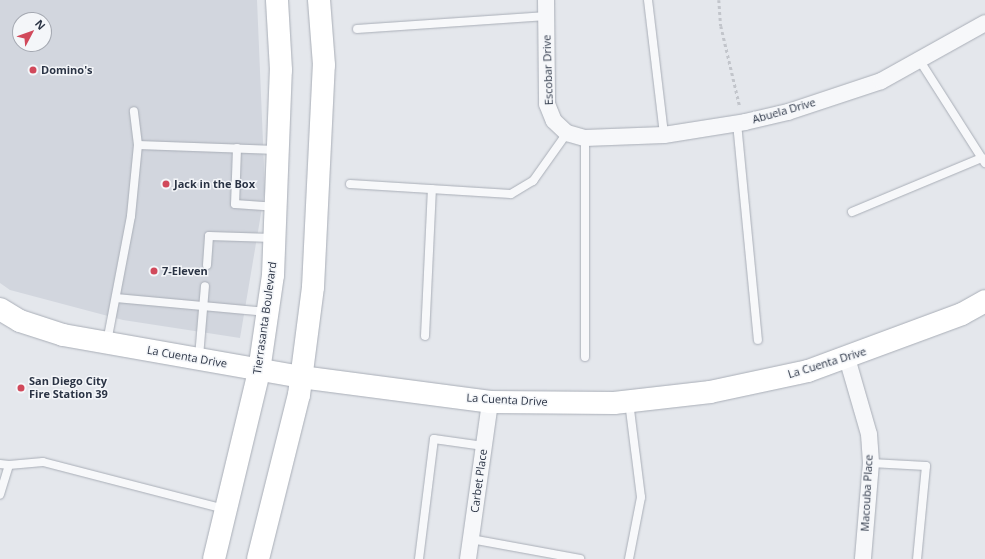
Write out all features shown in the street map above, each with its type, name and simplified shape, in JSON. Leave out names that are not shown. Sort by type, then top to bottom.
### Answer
[{"type":"main road","name":"Tierrasanta Boulevard","points":[[214,559],[227,510],[259,371],[273,275],[274,207],[281,70],[277,0]]},
{"type":"main road","points":[[258,559],[299,395],[313,288],[324,65],[319,0]]},
{"type":"main road","name":"La Cuenta Drive","points":[[0,309],[20,321],[63,335],[259,371],[490,402],[629,401],[710,392],[808,371],[847,358],[962,314],[985,301]]},
{"type":"street","name":"Escobar Drive","points":[[546,0],[547,104],[554,121],[567,133]]},
{"type":"street","name":"Abuela Drive","points":[[567,133],[585,138],[664,135],[741,123],[788,112],[881,81],[920,61],[985,23]]},
{"type":"street","name":"Macouba Place","points":[[847,358],[869,434],[871,463],[863,559]]},
{"type":"street","name":"Carbet Place","points":[[468,559],[490,402]]},
{"type":"lane","points":[[648,0],[664,135]]},
{"type":"lane","points":[[357,29],[547,16]]},
{"type":"lane","points":[[852,212],[983,161],[920,61]]},
{"type":"lane","points":[[107,343],[131,216],[138,145],[134,111]]},
{"type":"lane","points":[[741,123],[758,340]]},
{"type":"lane","points":[[350,184],[511,194],[532,181],[567,133]]},
{"type":"lane","points":[[585,138],[585,357]]},
{"type":"lane","points":[[138,145],[277,150]]},
{"type":"lane","points":[[237,148],[235,204],[274,207]]},
{"type":"lane","points":[[425,336],[432,189]]},
{"type":"lane","points":[[207,265],[209,236],[274,238]]},
{"type":"lane","points":[[199,359],[205,286]]},
{"type":"lane","points":[[116,298],[268,312]]},
{"type":"lane","points":[[629,401],[641,497],[629,559]]},
{"type":"lane","points":[[419,559],[434,439],[484,446]]},
{"type":"lane","points":[[0,464],[9,465],[43,462],[227,510]]},
{"type":"lane","points":[[871,463],[926,466],[917,559]]},
{"type":"lane","points":[[0,495],[9,465]]},
{"type":"lane","points":[[471,539],[580,559]]},
{"type":"path","points":[[719,0],[729,65],[741,123]]},
{"type":"shaded area","points":[[0,0],[257,0],[265,190],[240,338],[123,320],[10,290],[0,283]]},
{"type":"place","name":"Domino's","points":[[33,70]]},
{"type":"place","name":"Jack in the Box","points":[[166,184]]},
{"type":"place","name":"7-Eleven","points":[[154,271]]},
{"type":"place","name":"San Diego City Fire Station 39","points":[[21,388]]}]
